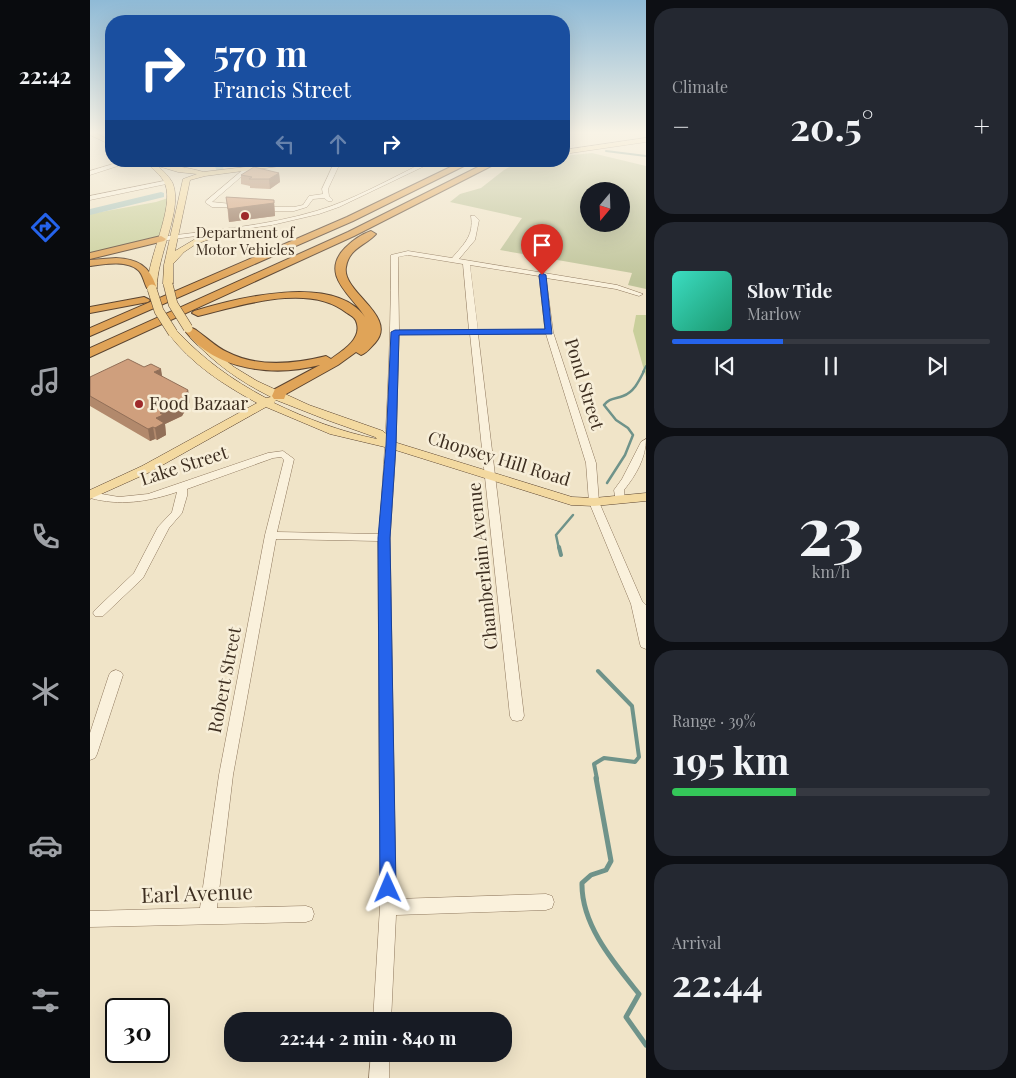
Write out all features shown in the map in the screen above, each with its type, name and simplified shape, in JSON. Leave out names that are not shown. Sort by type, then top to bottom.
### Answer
[{"type":"highway","points":[[90,332],[364,213],[427,182]]},
{"type":"highway","points":[[90,353],[327,245],[457,182]]},
{"type":"highway","points":[[90,353],[207,310],[246,300],[285,295],[323,298],[349,308],[358,315],[364,325],[364,333],[356,344],[336,360],[280,392],[279,396],[288,396],[356,355],[370,344],[375,334],[375,324],[342,278],[340,270],[342,258],[359,242],[426,202],[440,191]]},
{"type":"highway","points":[[90,256],[122,247],[160,241]]},
{"type":"highway","points":[[90,262],[125,249],[160,241]]},
{"type":"highway","points":[[90,310],[145,300],[259,259]]},
{"type":"highway","points":[[90,262],[111,261],[133,264],[144,270],[152,288]]},
{"type":"highway","points":[[190,330],[226,356],[245,363],[264,366],[296,366],[321,361],[342,354],[356,344]]},
{"type":"main road","name":"Chopsey Hill Road","points":[[168,182],[171,188],[171,204],[152,268],[152,288],[159,311],[173,333],[191,353],[210,369],[265,402],[300,418],[368,442],[391,445],[571,501],[594,502],[646,498]]},
{"type":"main road","name":"Chopsey Hill Road","points":[[186,182],[168,265],[168,284],[174,304],[206,351],[219,361],[279,396],[314,412],[379,434],[391,445]]},
{"type":"main road","points":[[168,265],[188,245],[227,231]]},
{"type":"main road","points":[[90,495],[140,472],[279,396]]},
{"type":"street","points":[[90,198],[167,182]]},
{"type":"street","points":[[231,182],[209,201],[208,204],[290,210],[305,206],[311,197],[326,196]]},
{"type":"street","points":[[328,182],[325,189],[326,196],[330,200],[342,203]]},
{"type":"street","points":[[160,241],[227,231],[309,215],[342,203],[386,182]]},
{"type":"street","points":[[453,261],[472,240],[476,220],[473,217]]},
{"type":"street","points":[[382,1012],[388,907],[384,538],[391,445],[395,332],[394,255],[408,253],[617,287],[639,294]]},
{"type":"street","name":"Chamberlain Avenue","points":[[466,263],[517,716]]},
{"type":"street","name":"Pond Street","points":[[542,275],[549,332],[591,464],[594,502]]},
{"type":"street","points":[[395,332],[549,332]]},
{"type":"street","points":[[620,500],[620,490],[646,442]]},
{"type":"street","name":"Lake Street","points":[[90,495],[115,500],[134,500],[182,487],[272,455],[286,455]]},
{"type":"street","name":"Robert Street","points":[[207,917],[226,775],[271,535],[289,464],[289,459],[286,455]]},
{"type":"street","points":[[100,613],[139,575],[164,527],[177,512],[182,496],[182,487]]},
{"type":"street","points":[[594,502],[642,608],[646,644]]},
{"type":"street","points":[[271,535],[384,538]]},
{"type":"street","points":[[90,754],[116,675]]},
{"type":"street","points":[[388,907],[546,902]]},
{"type":"street","name":"Earl Avenue","points":[[90,920],[306,914]]},
{"type":"street","points":[[379,1078],[380,1062]]},
{"type":"green space","points":[[488,182],[580,182],[580,232],[630,232],[630,182],[646,182],[646,289],[628,285],[632,273],[500,250],[522,218],[450,202],[460,194],[481,188]]},
{"type":"green space","points":[[168,198],[164,230],[160,241],[90,258],[90,214],[156,202]]},
{"type":"green space","points":[[636,315],[646,315],[646,377],[633,331]]},
{"type":"building","points":[[226,197],[274,200],[274,203],[228,209]]},
{"type":"building","name":"Food Bazaar","points":[[128,359],[144,367],[151,364],[161,369],[154,372],[188,390],[180,404],[160,413],[163,415],[156,418],[164,423],[155,428],[148,429],[90,396],[90,377]]},
{"type":"waterway","points":[[90,212],[161,195]]},
{"type":"waterway","points":[[643,372],[646,366]]},
{"type":"waterway","points":[[607,483],[625,455],[633,435],[628,428],[616,420],[604,405],[610,400],[630,392],[636,386],[644,371]]},
{"type":"waterway","points":[[559,549],[556,535],[573,515]]},
{"type":"waterway","points":[[559,547],[561,555]]},
{"type":"waterway","points":[[597,779],[594,764],[604,758],[635,762],[639,757],[632,706],[598,671]]},
{"type":"waterway","points":[[596,778],[611,861],[606,870],[591,875],[582,883],[583,899],[587,914],[601,943],[639,994],[626,1017],[646,1045]]},
{"type":"place","name":"Department of Motor Vehicles","points":[[245,216]]},
{"type":"place","name":"Food Bazaar","points":[[139,404]]},
{"type":"route","points":[[388,888],[384,538],[391,445],[395,332],[549,332],[542,275]]}]
